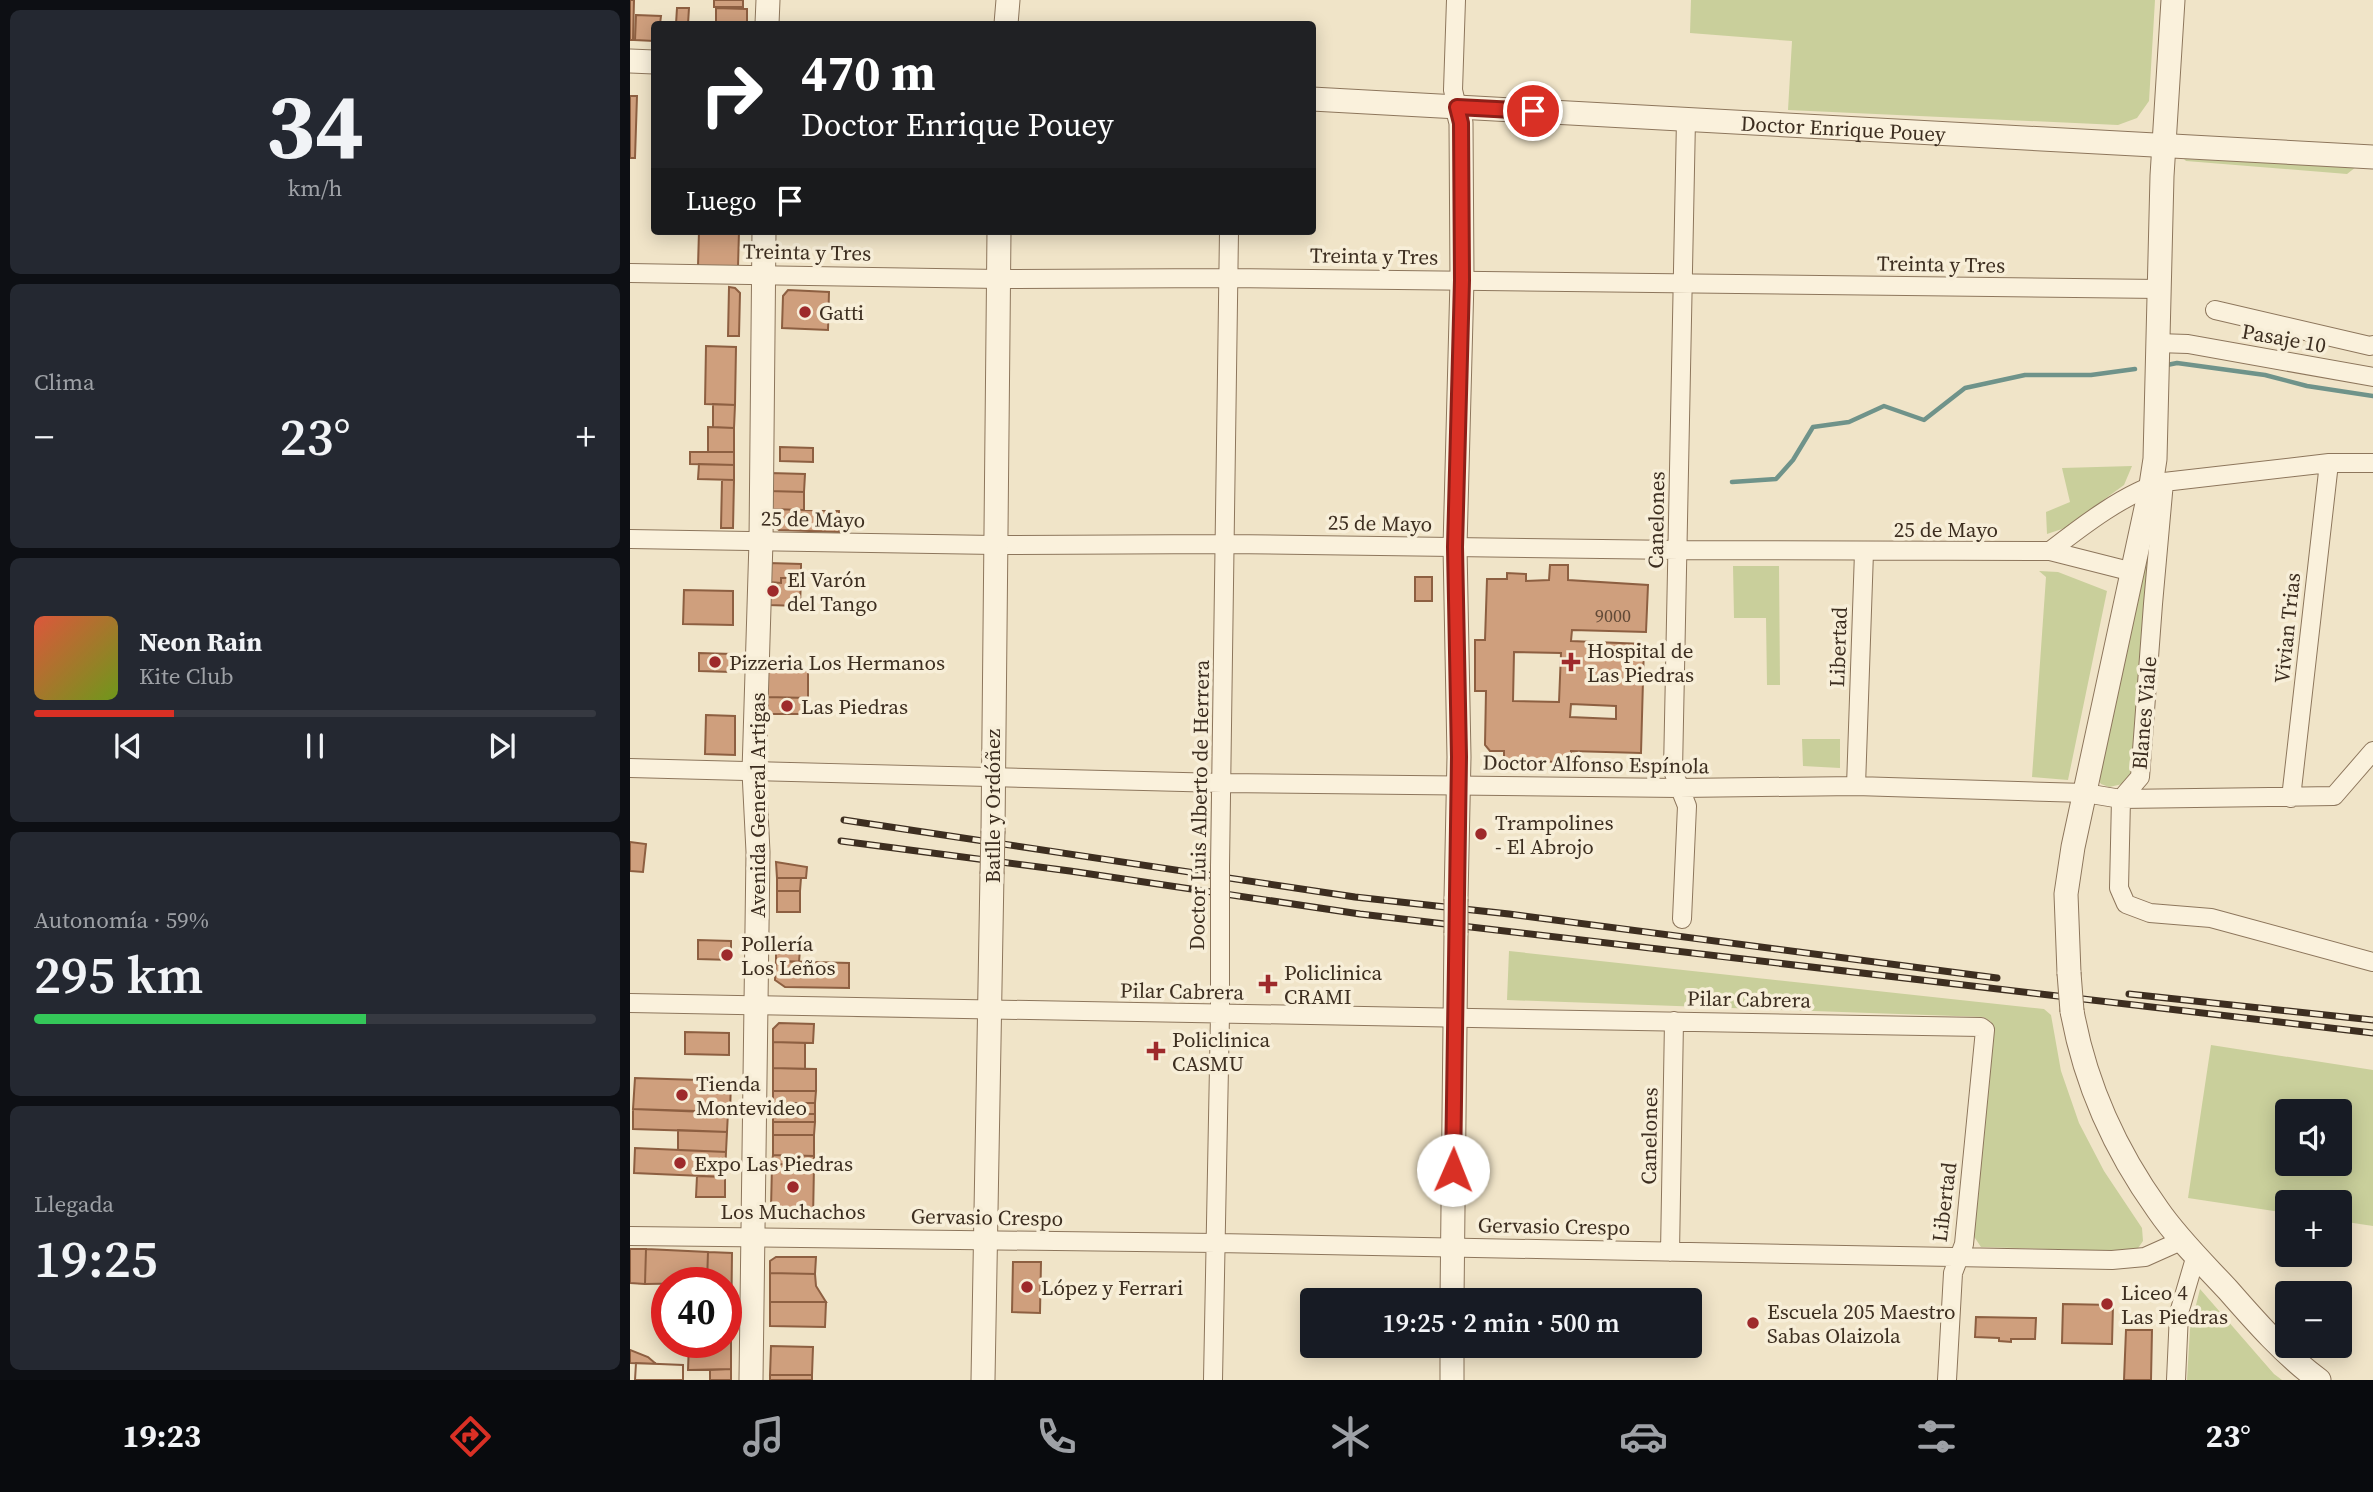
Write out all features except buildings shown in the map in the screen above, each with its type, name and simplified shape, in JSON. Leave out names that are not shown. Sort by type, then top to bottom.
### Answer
[{"type":"street","points":[[767,21],[768,0]]},
{"type":"street","points":[[1006,21],[1008,0]]},
{"type":"street","points":[[1452,1288],[1457,785],[1455,547],[1462,280],[1461,123],[1452,90],[1457,0]]},
{"type":"street","points":[[2173,0],[2164,147],[2157,343],[2155,459],[2158,484],[2133,572],[2066,894],[2068,973],[2072,1010],[2087,1074],[2099,1104],[2138,1179],[2158,1211],[2189,1247],[2273,1340],[2319,1380]]},
{"type":"street","points":[[630,61],[651,62]]},
{"type":"street","name":"Doctor Enrique Pouey","points":[[1316,99],[2373,157]]},
{"type":"street","name":"Canelones","points":[[1682,919],[1687,806],[1673,771],[1686,119]]},
{"type":"street","name":"Avenida General Artigas","points":[[751,1380],[758,852],[754,772],[761,541],[764,235]]},
{"type":"street","name":"Batlle y Ordóñez","points":[[983,1380],[993,831],[999,235]]},
{"type":"street","name":"Doctor Luis Alberto de Herrera","points":[[1213,1380],[1229,235]]},
{"type":"street","name":"Treinta y Tres","points":[[630,272],[999,279],[1462,280],[2160,289]]},
{"type":"street","points":[[2215,310],[2373,345]]},
{"type":"street","name":"Pasaje 10","points":[[2157,343],[2188,344],[2373,377]]},
{"type":"street","points":[[2050,551],[2077,530],[2158,484],[2329,463],[2373,463]]},
{"type":"street","name":"Vivian Trias","points":[[2291,798],[2329,463]]},
{"type":"street","name":"Blanes Viale","points":[[2158,484],[2140,777],[2120,799],[2119,888],[2126,904],[2150,913],[2211,918],[2373,962]]},
{"type":"street","name":"25 de Mayo","points":[[630,539],[995,545],[1226,544],[1679,550],[2050,551],[2133,572]]},
{"type":"street","name":"Libertad","points":[[1856,786],[1864,551]]},
{"type":"street","name":"Doctor Alfonso Espínola","points":[[630,768],[1222,783],[1679,788],[1856,786],[2085,793],[2120,799],[2291,798],[2334,796],[2373,751]]},
{"type":"street","name":"Pilar Cabrera","points":[[630,1003],[756,1003],[989,1010],[1977,1026],[1985,1030]]},
{"type":"street","name":"Canelones","points":[[1670,1252],[1674,1021]]},
{"type":"street","name":"Libertad","points":[[1947,1380],[1953,1273],[1964,1244],[1985,1030]]},
{"type":"street","name":"Gervasio Crespo","points":[[630,1236],[1216,1243],[2112,1260],[2145,1257],[2189,1247]]},
{"type":"street","points":[[2176,1380],[2179,1313],[2189,1247]]},
{"type":"street","points":[[1452,1358],[1452,1380]]},
{"type":"green space","points":[[1691,0],[2155,0],[2149,101],[2137,118],[2118,125],[1788,110],[1792,41],[1690,33]]},
{"type":"green space","points":[[2184,159],[2356,167],[2347,174]]},
{"type":"green space","points":[[2132,466],[2124,485],[2065,528],[2047,534],[2046,512],[2070,502],[2062,468]]},
{"type":"green space","points":[[2155,500],[2132,782],[2109,787],[2099,781]]},
{"type":"green space","points":[[1733,566],[1779,566],[1780,685],[1767,685],[1766,618],[1734,618]]},
{"type":"green space","points":[[2039,571],[2058,572],[2107,591],[2068,780],[2032,777],[2046,577]]},
{"type":"green space","points":[[1802,739],[1840,739],[1840,768],[1803,766]]},
{"type":"green space","points":[[1509,951],[2044,1009],[2051,1015],[2061,1071],[2079,1123],[2104,1171],[2142,1228],[2143,1241],[2136,1251],[1981,1247],[1973,1235],[1993,1028],[1991,1022],[1984,1017],[1507,1000]]},
{"type":"green space","points":[[2211,1045],[2373,1070],[2373,1226],[2352,1223],[2352,1190],[2275,1190],[2275,1211],[2188,1198]]},
{"type":"green space","points":[[2200,1289],[2282,1380],[2187,1380],[2190,1329]]},
{"type":"waterway","points":[[2167,365],[2177,363],[2265,375],[2307,386],[2373,396]]},
{"type":"waterway","points":[[1732,482],[1776,479],[1793,460],[1813,427],[1849,422],[1884,406],[1924,420],[1965,388],[2025,375],[2091,375],[2135,369]]},
{"type":"railway","points":[[844,820],[1355,897],[1509,914],[1997,978]]},
{"type":"railway","points":[[841,841],[1070,871],[1360,914],[2373,1033]]},
{"type":"railway","points":[[2129,994],[2373,1020]]},
{"type":"place","name":"Gatti","points":[[805,312]]},
{"type":"place","name":"El Varón del Tango","points":[[773,591]]},
{"type":"place","name":"Pizzeria Los Hermanos","points":[[715,662]]},
{"type":"place","name":"Hospital de Las Piedras","points":[[1571,662]]},
{"type":"place","name":"Las Piedras","points":[[787,706]]},
{"type":"place","name":"Trampolines - El Abrojo","points":[[1481,834]]},
{"type":"place","name":"Pollería Los Leños","points":[[727,955]]},
{"type":"place","name":"Policlinica CRAMI","points":[[1268,984]]},
{"type":"place","name":"Policlinica CASMU","points":[[1156,1051]]},
{"type":"place","name":"Tienda Montevideo","points":[[682,1095]]},
{"type":"place","name":"Expo Las Piedras","points":[[680,1163]]},
{"type":"place","name":"Los Muchachos","points":[[793,1187]]},
{"type":"place","name":"López y Ferrari","points":[[1027,1287]]},
{"type":"place","name":"Liceo 4 Las Piedras","points":[[2107,1304]]},
{"type":"place","name":"Escuela 205 Maestro Sabas Olaizola","points":[[1753,1323]]},
{"type":"route","points":[[1453,1170],[1459,757],[1455,547],[1462,280],[1461,123],[1457,107],[1533,111]]}]
